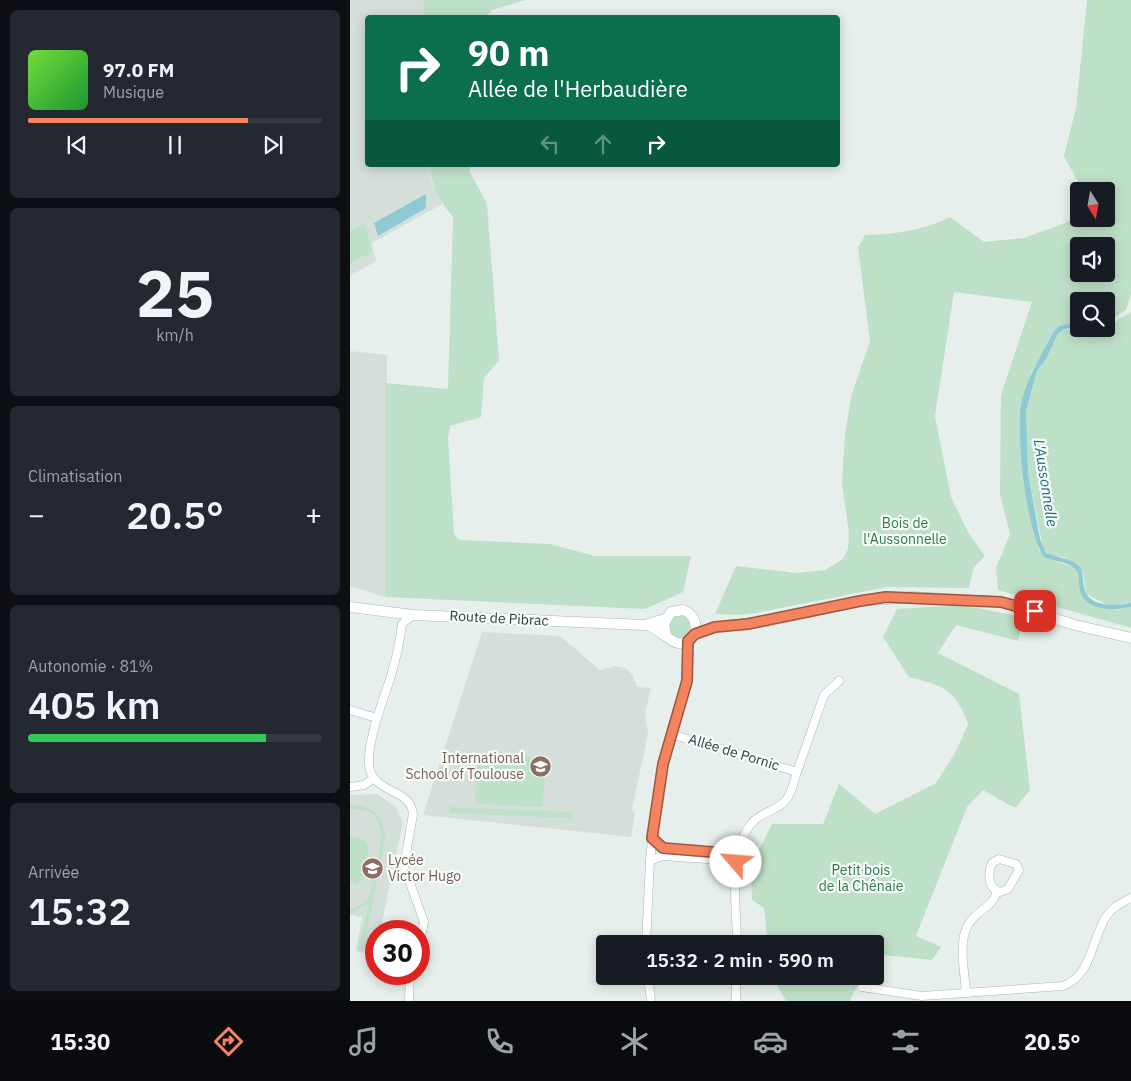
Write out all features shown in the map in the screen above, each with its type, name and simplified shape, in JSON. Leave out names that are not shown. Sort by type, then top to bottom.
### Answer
[{"type":"main road","points":[[715,627],[687,639],[666,635],[664,627],[665,619],[672,612],[681,610],[690,613],[705,626],[715,627],[770,621],[860,601],[913,597],[1001,602],[1084,628],[1131,638]]},
{"type":"main road","name":"Route de Pibrac","points":[[350,607],[412,615],[648,625],[665,619]]},
{"type":"main road","points":[[687,639],[696,620]]},
{"type":"main road","name":"Route de Pibrac","points":[[648,625],[666,635]]},
{"type":"street","points":[[412,615],[402,624],[401,640],[377,718],[369,758],[370,772],[374,778],[407,800],[412,807],[413,814],[404,866],[423,920]]},
{"type":"street","points":[[646,935],[652,838],[660,780],[687,681],[687,639]]},
{"type":"street","name":"Allée de Pornic","points":[[737,935],[736,858],[751,824],[787,798],[824,695],[839,681]]},
{"type":"street","points":[[350,710],[377,718]]},
{"type":"street","name":"Allée de Pornic","points":[[671,734],[797,772]]},
{"type":"street","points":[[350,787],[364,785],[374,778]]},
{"type":"street","points":[[652,838],[663,848],[736,858]]},
{"type":"street","points":[[650,861],[662,856],[736,858]]},
{"type":"street","points":[[999,859],[1016,864],[1019,872],[1011,885],[1006,890],[997,892],[989,878],[992,863],[999,859]]},
{"type":"street","points":[[966,993],[963,946],[966,930],[974,917],[991,905],[997,892]]},
{"type":"street","points":[[862,987],[922,996],[1058,987],[1072,981],[1084,969],[1106,916],[1114,908],[1130,898]]},
{"type":"street","points":[[409,1001],[410,985]]},
{"type":"street","points":[[649,985],[652,1001]]},
{"type":"street","points":[[736,985],[736,1001]]},
{"type":"shaded area","points":[[350,0],[423,0],[424,15],[365,15],[365,167],[430,167],[431,179],[442,204],[372,243],[376,261],[350,276]]},
{"type":"shaded area","points":[[350,351],[387,355],[385,597],[350,586]]},
{"type":"shaded area","name":"International School of Toulouse","points":[[482,632],[560,636],[600,670],[615,666],[625,668],[633,675],[637,687],[651,688],[645,713],[648,733],[632,810],[635,813],[631,837],[423,815]]},
{"type":"shaded area","name":"Lycée Victor Hugo","points":[[377,794],[396,807],[403,822],[382,920],[365,920],[365,953],[356,951],[362,917],[350,915],[350,795]]},
{"type":"green space","points":[[423,0],[525,0],[492,10],[488,15],[424,15]]},
{"type":"green space","name":"Bois de l'Aussonnelle","points":[[1087,0],[1131,0],[1131,294],[1126,310],[1115,317],[1115,292],[1070,292],[1070,327],[1054,331],[1031,373],[1020,437],[1027,500],[1039,550],[1052,560],[1073,567],[1078,573],[1083,597],[1119,610],[1131,607],[1131,628],[998,590],[996,568],[1010,534],[1000,495],[1001,395],[1032,302],[954,292],[935,416],[951,497],[969,534],[985,556],[974,567],[969,588],[887,587],[756,613],[738,615],[715,614],[736,566],[797,573],[825,570],[843,559],[848,549],[849,533],[842,483],[845,434],[851,397],[870,341],[858,247],[865,235],[909,231],[930,226],[950,217],[984,242],[1024,238],[1070,221],[1070,228],[1115,228],[1115,182],[1078,182],[1064,156],[1076,108]]},
{"type":"green space","points":[[430,167],[470,167],[470,172],[487,204],[499,360],[484,378],[481,417],[450,426],[448,438],[454,534],[460,540],[550,544],[595,556],[691,556],[683,592],[645,609],[385,597],[385,383],[448,389],[453,217],[437,193]]},
{"type":"green space","points":[[365,223],[372,252],[350,263],[350,231]]},
{"type":"green space","points":[[1131,312],[1131,603],[1110,606],[1086,594],[1083,573],[1064,557],[1049,555],[1043,548],[1028,473],[1026,411],[1037,371],[1046,359],[1058,334],[1064,329],[1070,330],[1070,337],[1115,337],[1115,322]]},
{"type":"green space","name":"Petit bois de la Chênaie","points":[[962,605],[1023,617],[1018,641],[956,625],[938,653],[1019,694],[1030,790],[1015,808],[983,790],[967,807],[916,936],[941,947],[932,960],[884,955],[884,935],[767,935],[764,908],[752,900],[751,866],[772,824],[823,824],[839,784],[875,814],[936,783],[956,751],[968,724],[958,703],[953,696],[940,687],[909,677],[883,637],[897,609]]},
{"type":"green space","points":[[680,615],[688,619],[692,627],[688,635],[680,639],[672,635],[668,627],[672,619]]},
{"type":"green space","points":[[477,754],[545,757],[543,807],[475,804]]},
{"type":"green space","points":[[350,805],[365,807],[376,814],[383,825],[385,840],[369,920],[365,920],[369,904],[350,913],[350,909],[363,903],[371,891],[381,839],[379,826],[375,816],[365,810],[350,810]]},
{"type":"green space","points":[[450,807],[572,812],[572,818],[449,813]]},
{"type":"green space","points":[[350,836],[366,840],[366,843],[369,844],[366,860],[363,860],[362,863],[366,864],[363,880],[359,880],[358,884],[350,882]]},
{"type":"green space","points":[[365,921],[363,951],[358,950]]},
{"type":"green space","points":[[777,985],[857,985],[850,1001],[786,1001]]},
{"type":"water","points":[[426,194],[426,208],[378,236],[374,223]]},
{"type":"water","points":[[1070,324],[1070,328],[1064,329],[1058,334],[1046,359],[1037,371],[1026,411],[1028,473],[1040,539],[1046,553],[1072,561],[1080,567],[1085,590],[1092,600],[1112,605],[1131,603],[1131,607],[1109,609],[1094,606],[1087,602],[1080,590],[1076,570],[1067,564],[1044,557],[1032,526],[1027,505],[1021,457],[1020,415],[1022,400],[1040,356],[1054,331],[1059,326]]},
{"type":"place","name":"International School of Toulouse","points":[[540,766]]},
{"type":"place","name":"Lycée Victor Hugo","points":[[372,868]]},
{"type":"route","points":[[736,862],[736,854],[660,848],[652,838],[663,764],[687,681],[688,641],[695,634],[715,627],[770,621],[886,597],[1001,602],[1035,611]]},
{"type":"water label","name":"L'Aussonnelle","points":[[1046,483]]}]
